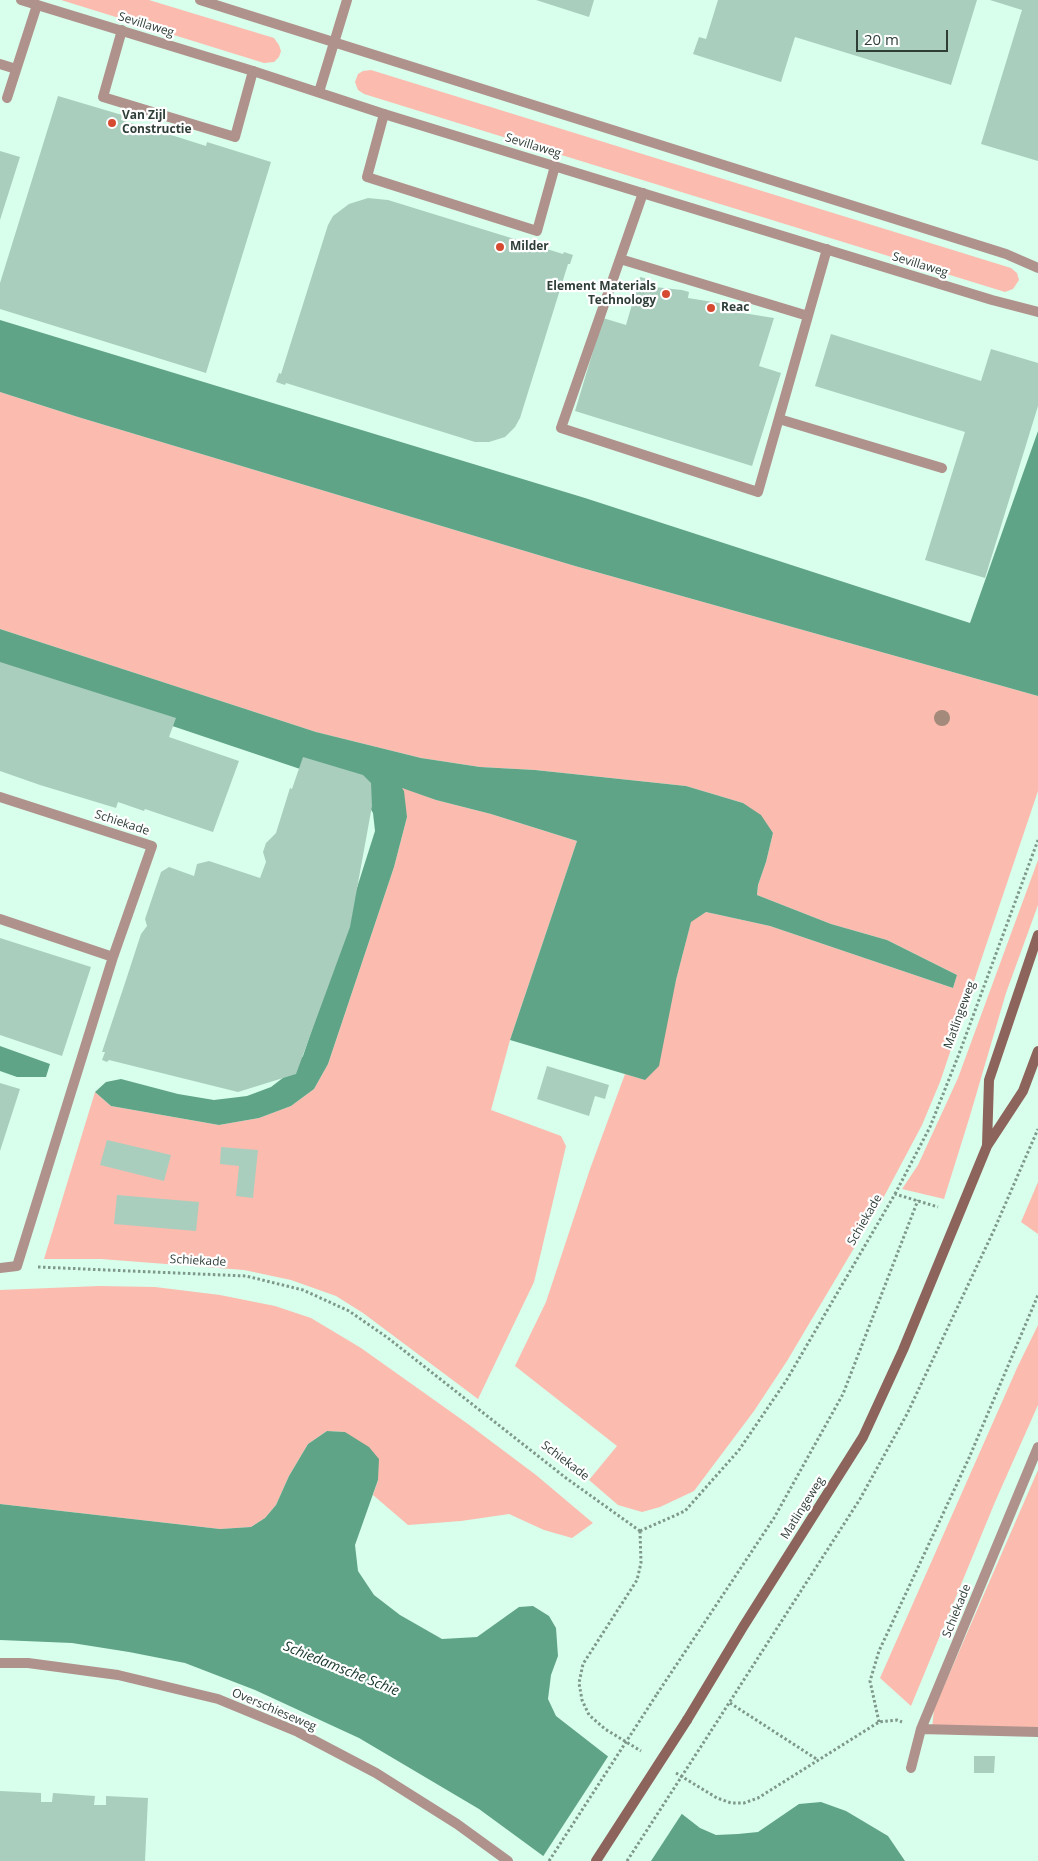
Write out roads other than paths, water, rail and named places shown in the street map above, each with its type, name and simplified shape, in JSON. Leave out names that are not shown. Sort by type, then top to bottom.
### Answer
[{"type":"main road","name":"Matlingeweg","points":[[987,1146],[989,1080],[1038,935]]},
{"type":"main road","name":"Matlingeweg","points":[[596,1861],[687,1720],[743,1627],[863,1437],[903,1350],[987,1146],[1023,1092],[1038,1051]]},
{"type":"street","name":"Sevillaweg","points":[[21,0],[253,71],[384,114],[992,300],[1038,312]]},
{"type":"street","points":[[200,0],[1006,254],[1038,268]]},
{"type":"street","points":[[319,92],[347,0]]},
{"type":"street","points":[[6,98],[37,5]]},
{"type":"street","points":[[122,30],[102,97],[235,137],[253,71]]},
{"type":"street","points":[[0,64],[16,68]]},
{"type":"street","points":[[384,114],[367,177],[537,232],[556,166]]},
{"type":"street","points":[[643,193],[561,428],[758,492],[827,249]]},
{"type":"street","points":[[620,259],[808,316]]},
{"type":"street","points":[[778,419],[942,468]]},
{"type":"street","name":"Schiekade","points":[[0,797],[152,846],[113,957],[17,1266],[0,1268]]},
{"type":"street","points":[[0,919],[113,957]]},
{"type":"street","name":"Schiekade","points":[[911,1768],[921,1729],[1038,1447]]},
{"type":"street","name":"Overschieseweg","points":[[0,1663],[28,1663],[118,1675],[218,1699],[298,1732],[376,1773],[457,1824],[508,1861]]},
{"type":"street","points":[[921,1729],[1038,1732]]},
{"type":"water","points":[[0,320],[585,498],[970,623],[1038,431],[1038,696],[575,566],[0,392]]},
{"type":"water","points":[[0,629],[316,732],[421,758],[480,767],[535,770],[686,786],[743,803],[761,815],[773,833],[758,885],[757,895],[831,924],[887,940],[957,975],[953,988],[770,926],[706,912],[691,922],[676,980],[659,1066],[645,1080],[510,1040],[577,841],[491,814],[436,800],[402,788],[407,817],[394,867],[328,1064],[314,1089],[291,1106],[259,1118],[219,1125],[111,1106],[95,1092],[106,1082],[121,1079],[178,1094],[214,1100],[247,1096],[271,1087],[288,1074],[303,1056],[315,1020],[375,831],[373,813],[366,801],[315,774],[0,668]]},
{"type":"water","points":[[0,1046],[50,1064],[46,1077],[17,1077],[0,1071]]},
{"type":"water","name":"Schiedamsche Schie","points":[[327,1431],[345,1432],[369,1447],[379,1459],[378,1480],[355,1545],[358,1571],[374,1595],[400,1615],[442,1639],[477,1637],[519,1607],[533,1606],[549,1616],[556,1628],[558,1656],[551,1675],[548,1699],[556,1716],[700,1828],[716,1835],[758,1832],[799,1804],[821,1802],[846,1811],[888,1836],[905,1861],[550,1861],[479,1809],[359,1738],[255,1690],[185,1663],[129,1652],[72,1643],[0,1640],[0,1504],[220,1529],[251,1527],[265,1518],[276,1505],[289,1476],[308,1444]]},
{"type":"place","name":"Van Zijl Constructie","points":[[112,123]]},
{"type":"place","name":"Milder","points":[[500,247]]},
{"type":"place","name":"Element Materials Technology","points":[[666,294]]},
{"type":"place","name":"Reac","points":[[711,308]]}]
